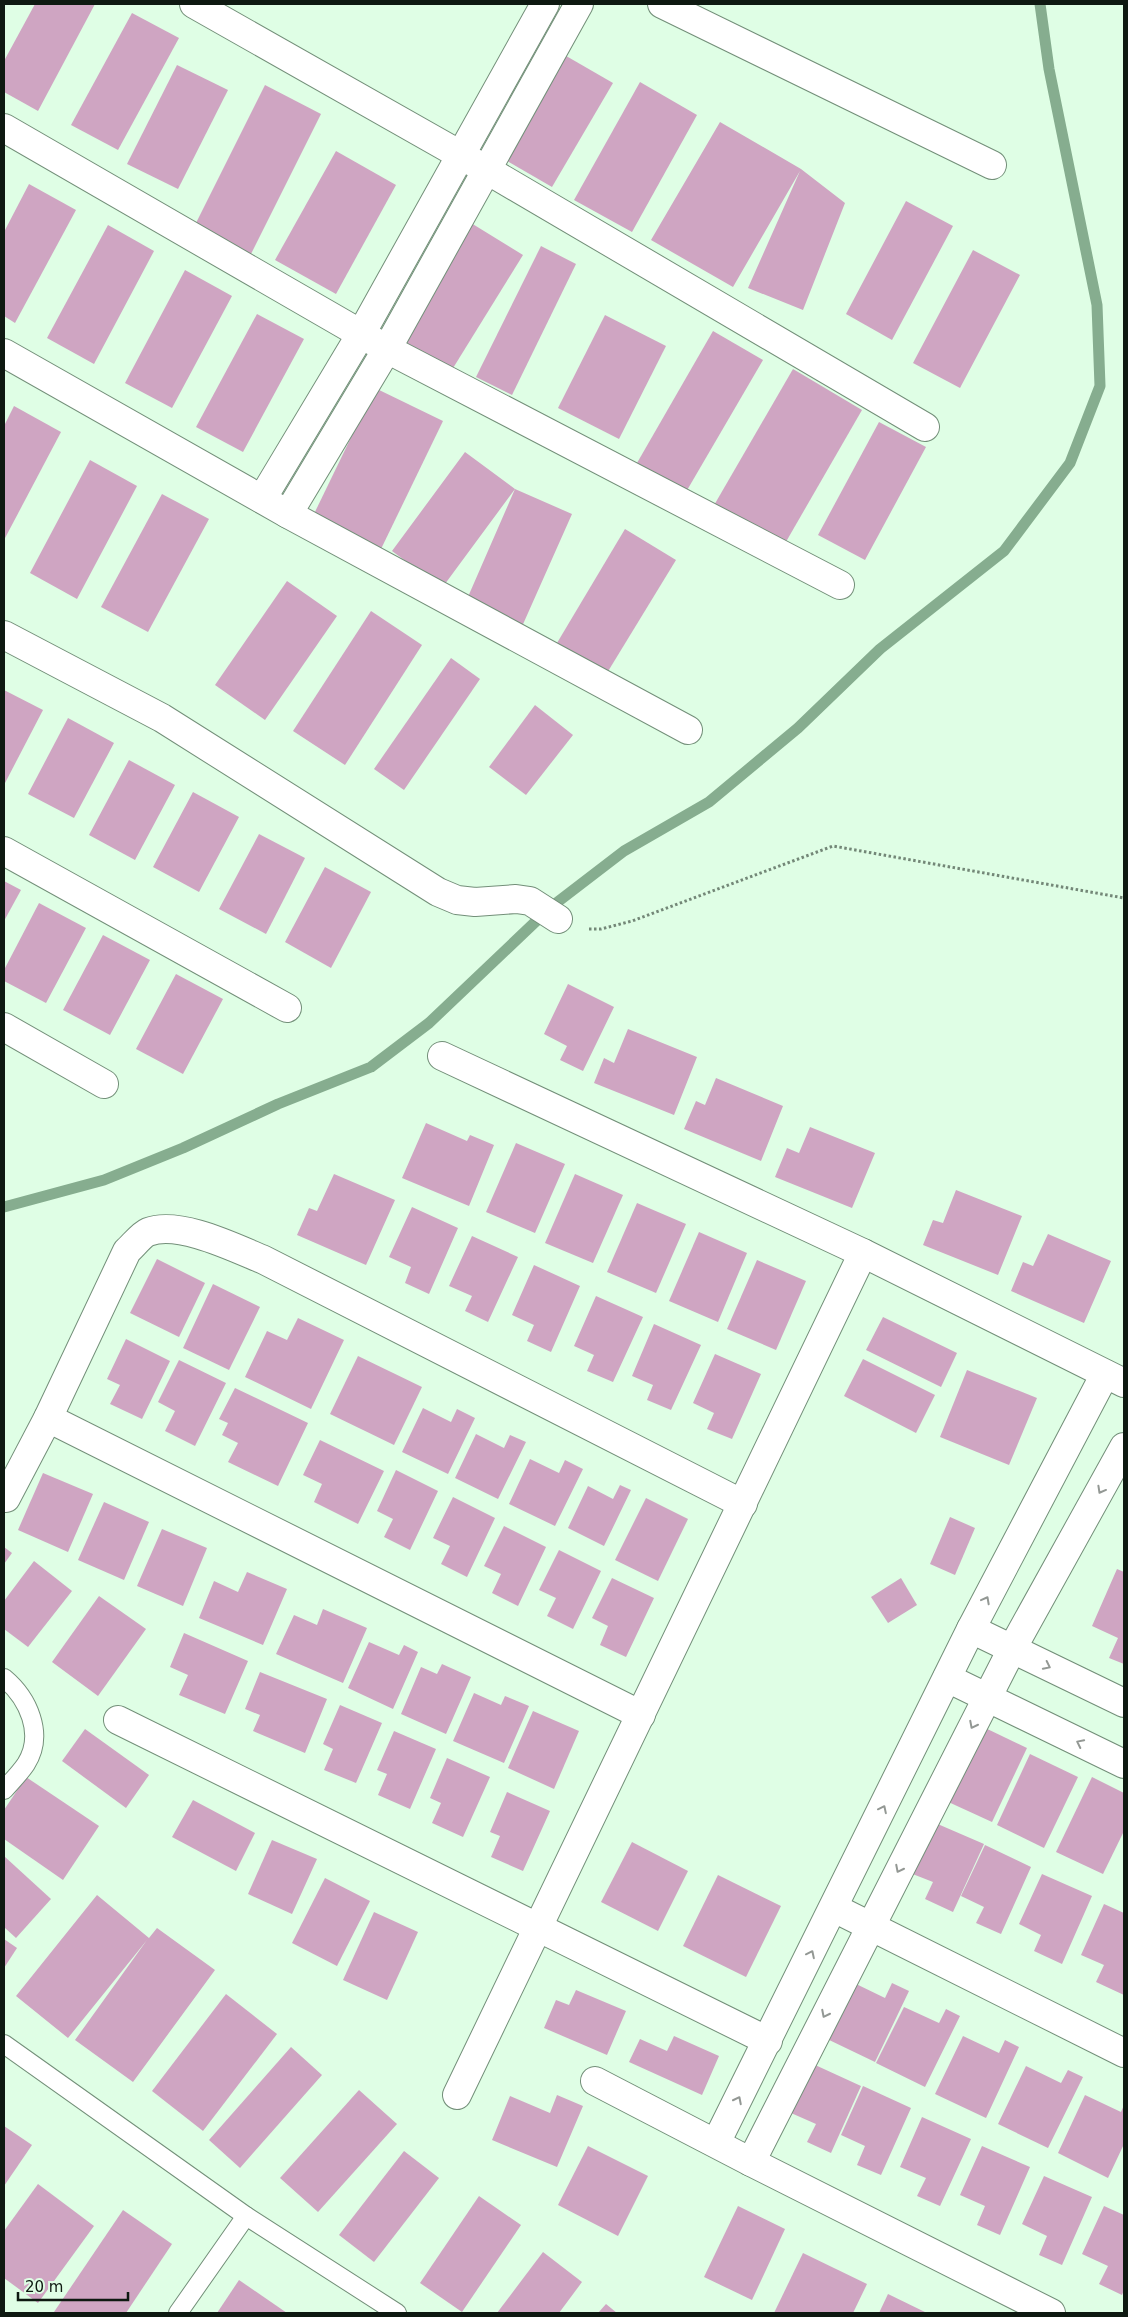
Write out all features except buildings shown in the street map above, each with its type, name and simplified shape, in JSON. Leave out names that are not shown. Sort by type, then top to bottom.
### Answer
[{"type":"street","points":[[194,4],[487,170],[925,427]]},
{"type":"street","points":[[262,499],[361,334],[545,4]]},
{"type":"street","points":[[288,514],[387,349],[579,4]]},
{"type":"street","points":[[662,4],[992,165]]},
{"type":"street","points":[[4,128],[387,349],[840,585]]},
{"type":"street","points":[[4,353],[288,514],[688,730]]},
{"type":"street","points":[[4,635],[162,718],[438,892],[457,900],[475,902],[516,899],[530,901],[549,913]]},
{"type":"street","points":[[4,851],[287,1008]]},
{"type":"street","points":[[4,1027],[104,1084]]},
{"type":"street","points":[[442,1056],[864,1253],[1115,1378],[971,1629],[716,2143]]},
{"type":"street","points":[[6,1498],[48,1418],[127,1251],[147,1232],[171,1229],[200,1234],[264,1260],[743,1504]]},
{"type":"street","points":[[457,2096],[864,1253]]},
{"type":"street","points":[[48,1418],[641,1715]]},
{"type":"street","points":[[751,2162],[1012,1649],[1124,1447]]},
{"type":"street","points":[[971,1629],[1124,1703]]},
{"type":"street","points":[[947,1678],[1124,1764]]},
{"type":"street","points":[[118,1720],[768,2041]]},
{"type":"street","points":[[834,1908],[869,1928],[1124,2053]]},
{"type":"street","points":[[595,2081],[751,2162],[1052,2313]]},
{"type":"lane","points":[[4,1678],[23,1699],[33,1722],[34,1738],[27,1762],[4,1790]]},
{"type":"lane","points":[[4,2044],[246,2216],[397,2313]]},
{"type":"lane","points":[[178,2313],[246,2216]]},
{"type":"path","points":[[549,913],[569,927],[582,930],[601,929],[632,921],[833,846],[1124,898]]},
{"type":"waterway","points":[[4,1207],[104,1180],[183,1148],[278,1104],[371,1067],[429,1023],[551,907],[624,851],[709,802],[798,728],[880,649],[1004,551],[1070,463],[1100,386],[1097,305],[1049,69],[1040,4]]}]
